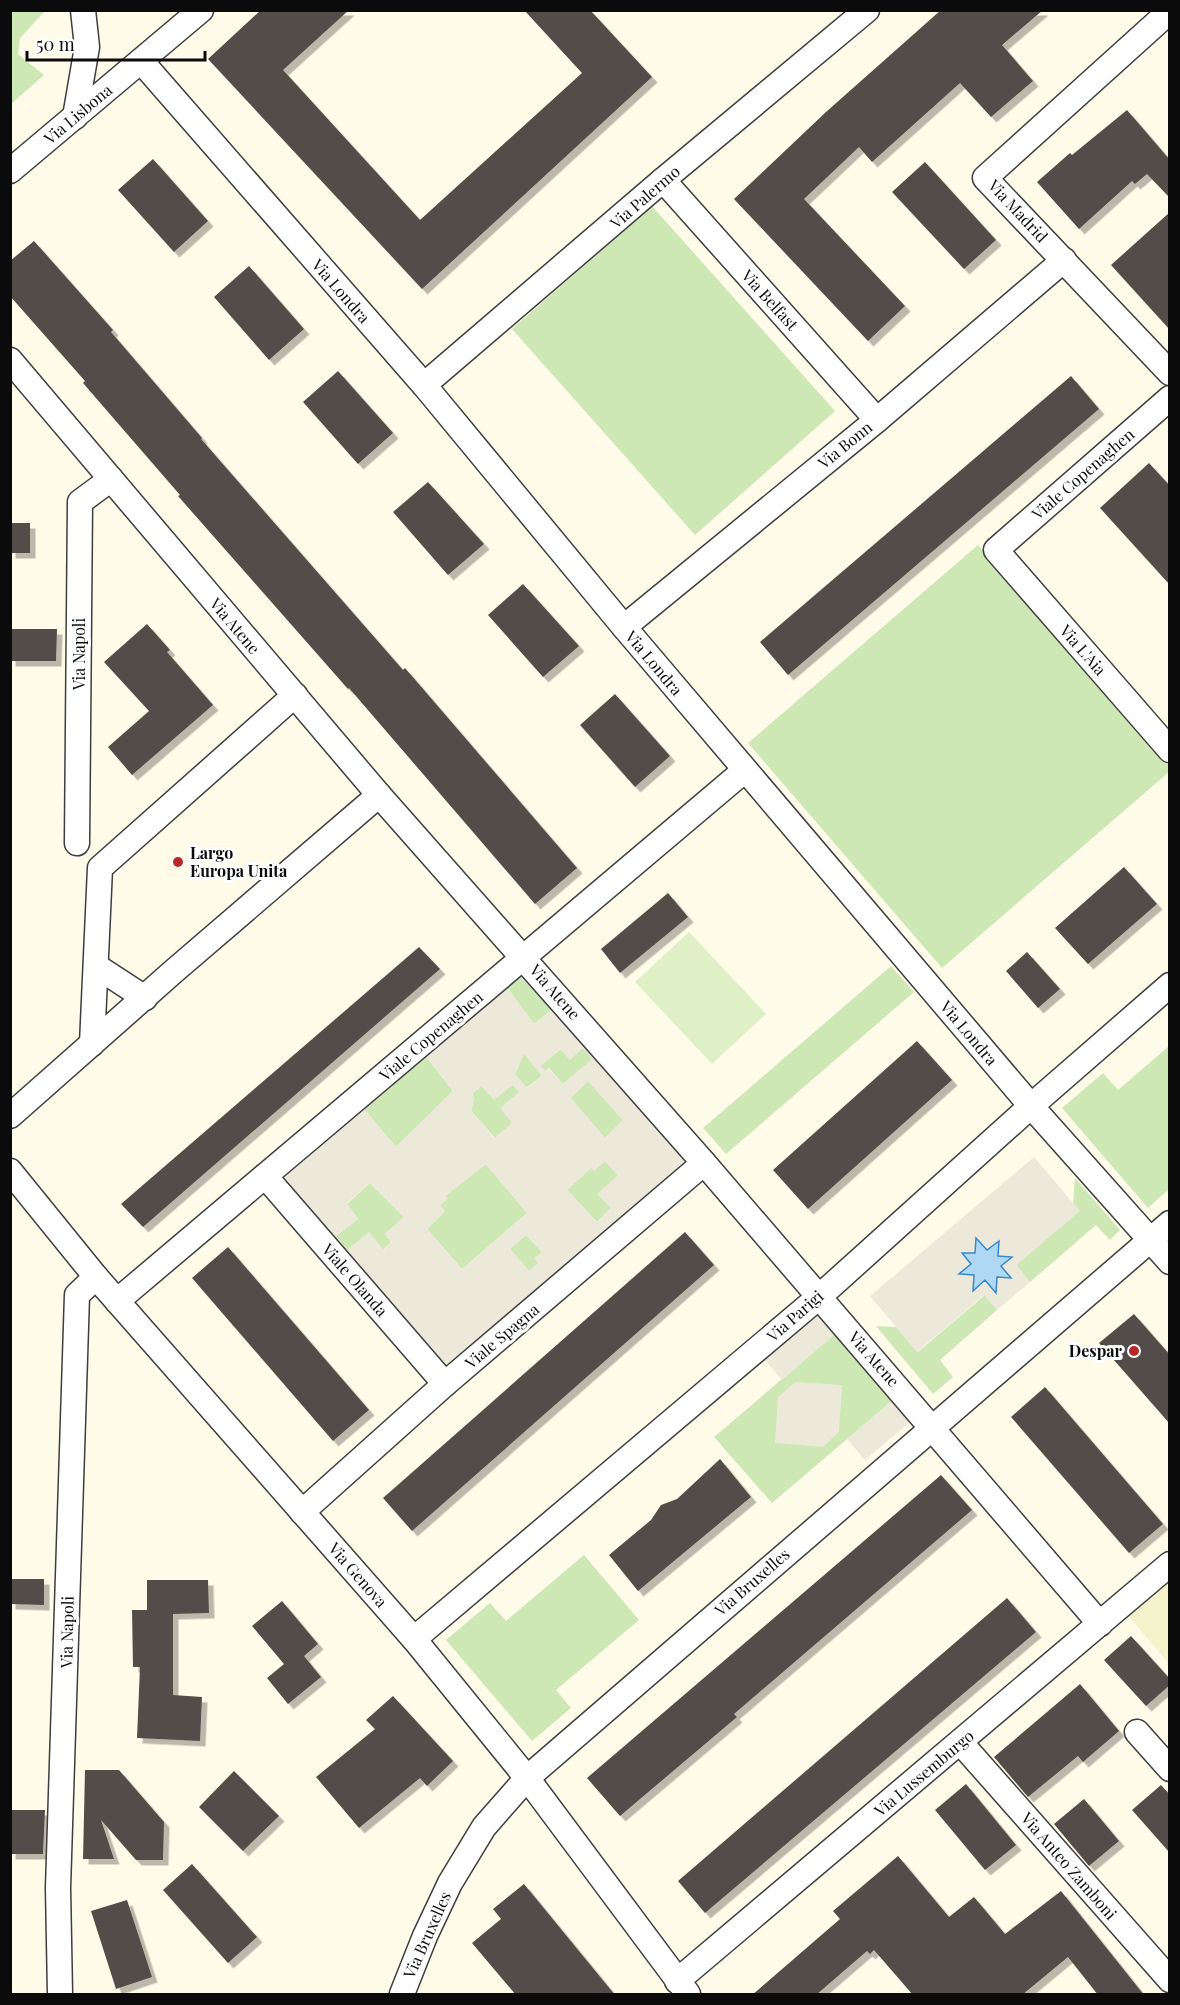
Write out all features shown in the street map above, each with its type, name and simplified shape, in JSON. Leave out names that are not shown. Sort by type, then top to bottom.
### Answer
[{"type":"street","points":[[75,117],[87,47],[83,10]]},
{"type":"street","name":"Via Lisbona","points":[[10,171],[201,10]]},
{"type":"street","name":"Via Palermo","points":[[424,386],[663,180],[867,10]]},
{"type":"street","name":"Via Madrid","points":[[1170,11],[985,178],[1170,373]]},
{"type":"street","name":"Via Londra","points":[[141,61],[424,386],[624,627],[1030,1106],[1170,1262]]},
{"type":"street","name":"Via Belfast","points":[[663,180],[877,420]]},
{"type":"street","name":"Via Bonn","points":[[624,627],[877,420],[1064,260]]},
{"type":"street","name":"Via Atene","points":[[10,360],[380,795],[704,1163],[1100,1624]]},
{"type":"street","name":"Viale Copenaghen","points":[[996,550],[1170,398]]},
{"type":"street","name":"Via Napoli","points":[[77,843],[80,502],[111,479]]},
{"type":"street","name":"Via L'Aia","points":[[996,550],[1170,750]]},
{"type":"street","points":[[92,1044],[100,868],[295,696]]},
{"type":"street","name":"Viale Copenaghen","points":[[117,1301],[745,770]]},
{"type":"street","points":[[10,1116],[380,795]]},
{"type":"street","points":[[96,966],[145,998]]},
{"type":"street","name":"Via Parigi","points":[[414,1639],[819,1296],[1030,1106],[1170,985]]},
{"type":"street","name":"Viale Spagna","points":[[302,1512],[445,1384],[704,1163]]},
{"type":"street","name":"Via Genova","points":[[10,1171],[96,1277],[414,1639],[527,1778],[683,1988]]},
{"type":"street","name":"Viale Olanda","points":[[265,1176],[445,1384]]},
{"type":"street","name":"Via Bruxelles","points":[[402,1995],[425,1936],[450,1883],[484,1827],[527,1778],[1170,1223]]},
{"type":"street","name":"Via Napoli","points":[[60,1995],[58,1888],[77,1294],[96,1277]]},
{"type":"street","name":"Via Lussemburgo","points":[[683,1988],[1170,1564]]},
{"type":"street","points":[[1137,1732],[1170,1769]]},
{"type":"street","name":"Via Anteo Zamboni","points":[[968,1751],[1170,1980]]},
{"type":"green space","points":[[11,11],[45,11],[20,38],[18,54],[44,75],[11,104]]},
{"type":"green space","points":[[652,206],[835,411],[695,535],[512,329]]},
{"type":"green space","points":[[978,545],[1169,766],[1169,772],[942,968],[748,743]]},
{"type":"green space","points":[[689,932],[766,1014],[712,1064],[635,982]]},
{"type":"green space","points":[[891,966],[914,992],[726,1154],[703,1128]]},
{"type":"green space","points":[[515,971],[553,1009],[534,1024],[503,982]]},
{"type":"green space","points":[[1169,1046],[1169,1189],[1148,1208],[1062,1108],[1103,1073],[1118,1090]]},
{"type":"green space","points":[[583,1048],[593,1059],[563,1084],[549,1068],[545,1071],[540,1066],[561,1049]]},
{"type":"green space","points":[[524,1053],[542,1076],[526,1088],[515,1074]]},
{"type":"green space","points":[[425,1055],[453,1091],[396,1147],[363,1108]]},
{"type":"green space","points":[[588,1081],[623,1120],[605,1138],[570,1098]]},
{"type":"green space","points":[[513,1085],[519,1092],[513,1123],[495,1138],[471,1111],[474,1098],[472,1094],[481,1086]]},
{"type":"green space","points":[[605,1161],[618,1175],[611,1208],[597,1222],[567,1190],[591,1168]]},
{"type":"green space","points":[[486,1164],[527,1213],[462,1269],[427,1229],[444,1212],[440,1205],[447,1199],[445,1196]]},
{"type":"green space","points":[[1075,1178],[1120,1230],[1110,1240],[1096,1225],[1030,1282],[1016,1265],[1079,1211],[1073,1204]]},
{"type":"green space","points":[[370,1183],[404,1217],[385,1234],[391,1242],[383,1250],[347,1250],[336,1236],[358,1219],[347,1204]]},
{"type":"green space","points":[[526,1235],[542,1252],[538,1263],[529,1271],[510,1249]]},
{"type":"green space","points":[[985,1295],[997,1310],[940,1360],[953,1377],[933,1394],[876,1326],[896,1327],[918,1352]]},
{"type":"green space","points":[[836,1333],[893,1400],[772,1503],[714,1437]]},
{"type":"green space","points":[[584,1555],[639,1620],[556,1690],[571,1708],[532,1741],[446,1640],[490,1603],[506,1621]]},
{"type":"green space","points":[[1169,1577],[1169,1664],[1127,1614]]},
{"type":"shaded area","points":[[524,957],[704,1163],[445,1384],[265,1176]],"holes":[[[515,972],[553,1009],[534,1024],[503,982]],[[583,1048],[592,1059],[563,1084],[548,1068],[545,1071],[541,1066],[560,1049],[570,1060]],[[524,1054],[542,1076],[527,1088],[515,1073]],[[425,1055],[453,1091],[396,1147],[363,1108]],[[588,1081],[623,1120],[605,1138],[571,1098]],[[513,1085],[519,1092],[500,1108],[512,1123],[494,1138],[471,1111],[474,1098],[472,1094],[481,1086],[494,1100]],[[605,1161],[618,1175],[597,1194],[611,1208],[597,1222],[567,1190],[591,1168],[594,1171]],[[486,1164],[527,1213],[462,1269],[427,1229],[445,1211],[440,1205],[448,1199],[445,1196]],[[370,1183],[404,1217],[385,1234],[391,1242],[384,1250],[369,1232],[347,1250],[336,1236],[358,1219],[347,1203]],[[526,1235],[542,1252],[534,1258],[538,1263],[529,1271],[510,1249]]]},
{"type":"shaded area","points":[[1034,1157],[1080,1211],[1016,1265],[1030,1282],[997,1310],[984,1295],[917,1352],[870,1296]]},
{"type":"shaded area","points":[[817,1312],[836,1333],[782,1380],[763,1358]]},
{"type":"shaded area","points":[[795,1382],[842,1385],[839,1432],[823,1447],[775,1443],[778,1397]]},
{"type":"shaded area","points":[[893,1400],[911,1421],[865,1460],[847,1439]]},
{"type":"water","points":[[976,1238],[987,1250],[999,1241],[998,1256],[1012,1257],[1001,1266],[1011,1278],[997,1277],[996,1293],[985,1280],[973,1291],[974,1275],[959,1274],[971,1264],[962,1253],[975,1253]]},
{"type":"building","points":[[261,10],[349,10],[283,70],[420,220],[582,73],[524,10],[590,10],[652,77],[422,289],[208,59]]},
{"type":"building","points":[[941,10],[1043,10],[1002,45],[1033,81],[991,117],[960,83],[872,162],[859,147],[804,199],[905,306],[868,341],[734,199],[826,112]]},
{"type":"building","points":[[1127,110],[1170,160],[1170,198],[1147,174],[1135,184],[1132,181],[1079,229],[1037,182],[1070,153],[1072,155]]},
{"type":"building","points":[[153,159],[208,221],[174,252],[118,190]]},
{"type":"building","points":[[925,162],[996,240],[964,269],[892,192]]},
{"type":"building","points":[[1170,212],[1170,330],[1111,265]]},
{"type":"building","points":[[34,241],[113,330],[111,332],[201,439],[403,670],[405,668],[577,868],[535,904],[349,688],[178,496],[180,495],[83,383],[85,381],[10,296],[10,261]]},
{"type":"building","points":[[249,266],[304,329],[269,360],[214,297]]},
{"type":"building","points":[[338,371],[393,433],[358,464],[303,402]]},
{"type":"building","points":[[1071,376],[1099,409],[788,675],[760,642]]},
{"type":"building","points":[[1149,463],[1170,486],[1170,585],[1100,508]]},
{"type":"building","points":[[428,482],[484,544],[448,575],[393,512]]},
{"type":"building","points":[[10,523],[30,523],[30,553],[10,553]]},
{"type":"building","points":[[523,584],[579,646],[543,677],[488,615]]},
{"type":"building","points":[[147,624],[170,650],[167,652],[213,705],[132,775],[108,747],[149,711],[104,662]]},
{"type":"building","points":[[10,629],[57,629],[56,661],[10,661]]},
{"type":"building","points":[[615,694],[670,756],[635,787],[580,725]]},
{"type":"building","points":[[1124,867],[1157,904],[1088,964],[1055,928]]},
{"type":"building","points":[[668,893],[688,917],[620,973],[601,949]]},
{"type":"building","points":[[419,947],[440,969],[143,1227],[121,1204]]},
{"type":"building","points":[[1027,952],[1060,989],[1038,1008],[1006,971]]},
{"type":"building","points":[[917,1041],[952,1080],[808,1209],[773,1170]]},
{"type":"building","points":[[685,1232],[714,1265],[412,1531],[383,1498]]},
{"type":"building","points":[[228,1247],[369,1410],[333,1441],[192,1278]]},
{"type":"building","points":[[1134,1314],[1170,1355],[1170,1424],[1099,1343]]},
{"type":"building","points":[[1045,1387],[1163,1524],[1129,1553],[1011,1417]]},
{"type":"building","points":[[720,1459],[751,1497],[638,1591],[609,1555],[651,1520],[661,1505],[677,1499]]},
{"type":"building","points":[[941,1475],[972,1510],[734,1714],[737,1717],[620,1816],[587,1778]]},
{"type":"building","points":[[10,1579],[44,1579],[44,1605],[10,1604]]},
{"type":"building","points":[[147,1580],[208,1580],[209,1613],[173,1614],[173,1695],[202,1697],[200,1741],[137,1738],[140,1667],[133,1667],[132,1610],[147,1610]]},
{"type":"building","points":[[1007,1598],[1036,1632],[705,1913],[678,1881]]},
{"type":"building","points":[[282,1601],[318,1644],[304,1656],[321,1677],[288,1704],[267,1678],[284,1664],[252,1626]]},
{"type":"building","points":[[1131,1636],[1170,1679],[1170,1685],[1146,1706],[1104,1660]]},
{"type":"building","points":[[1080,1684],[1119,1731],[1083,1762],[1078,1756],[1028,1797],[994,1757]]},
{"type":"building","points":[[393,1696],[453,1761],[427,1786],[420,1778],[359,1828],[316,1777],[375,1729],[366,1720]]},
{"type":"building","points":[[85,1770],[119,1770],[164,1822],[163,1860],[136,1860],[101,1820],[114,1859],[83,1859]]},
{"type":"building","points":[[234,1771],[279,1816],[243,1851],[199,1807]]},
{"type":"building","points":[[966,1784],[1016,1845],[985,1870],[935,1810]]},
{"type":"building","points":[[1161,1785],[1170,1795],[1170,1853],[1132,1810]]},
{"type":"building","points":[[1084,1799],[1119,1841],[1089,1866],[1054,1824]]},
{"type":"building","points":[[10,1810],[45,1810],[43,1854],[10,1854]]},
{"type":"building","points":[[898,1856],[949,1917],[974,1897],[1005,1934],[1061,1891],[1144,1995],[1098,1995],[1068,1957],[1022,1995],[913,1995],[874,1950],[870,1954],[867,1951],[816,1995],[752,1995],[840,1919],[833,1911]]},
{"type":"building","points":[[192,1864],[257,1937],[228,1963],[163,1890]]},
{"type":"building","points":[[524,1884],[615,1995],[516,1995],[472,1943],[501,1919],[493,1909]]},
{"type":"building","points":[[127,1900],[152,1977],[116,1989],[91,1911]]},
{"type":"place","name":"Largo Europa Unita","points":[[178,862]]},
{"type":"place","name":"Despar","points":[[1134,1351]]}]
